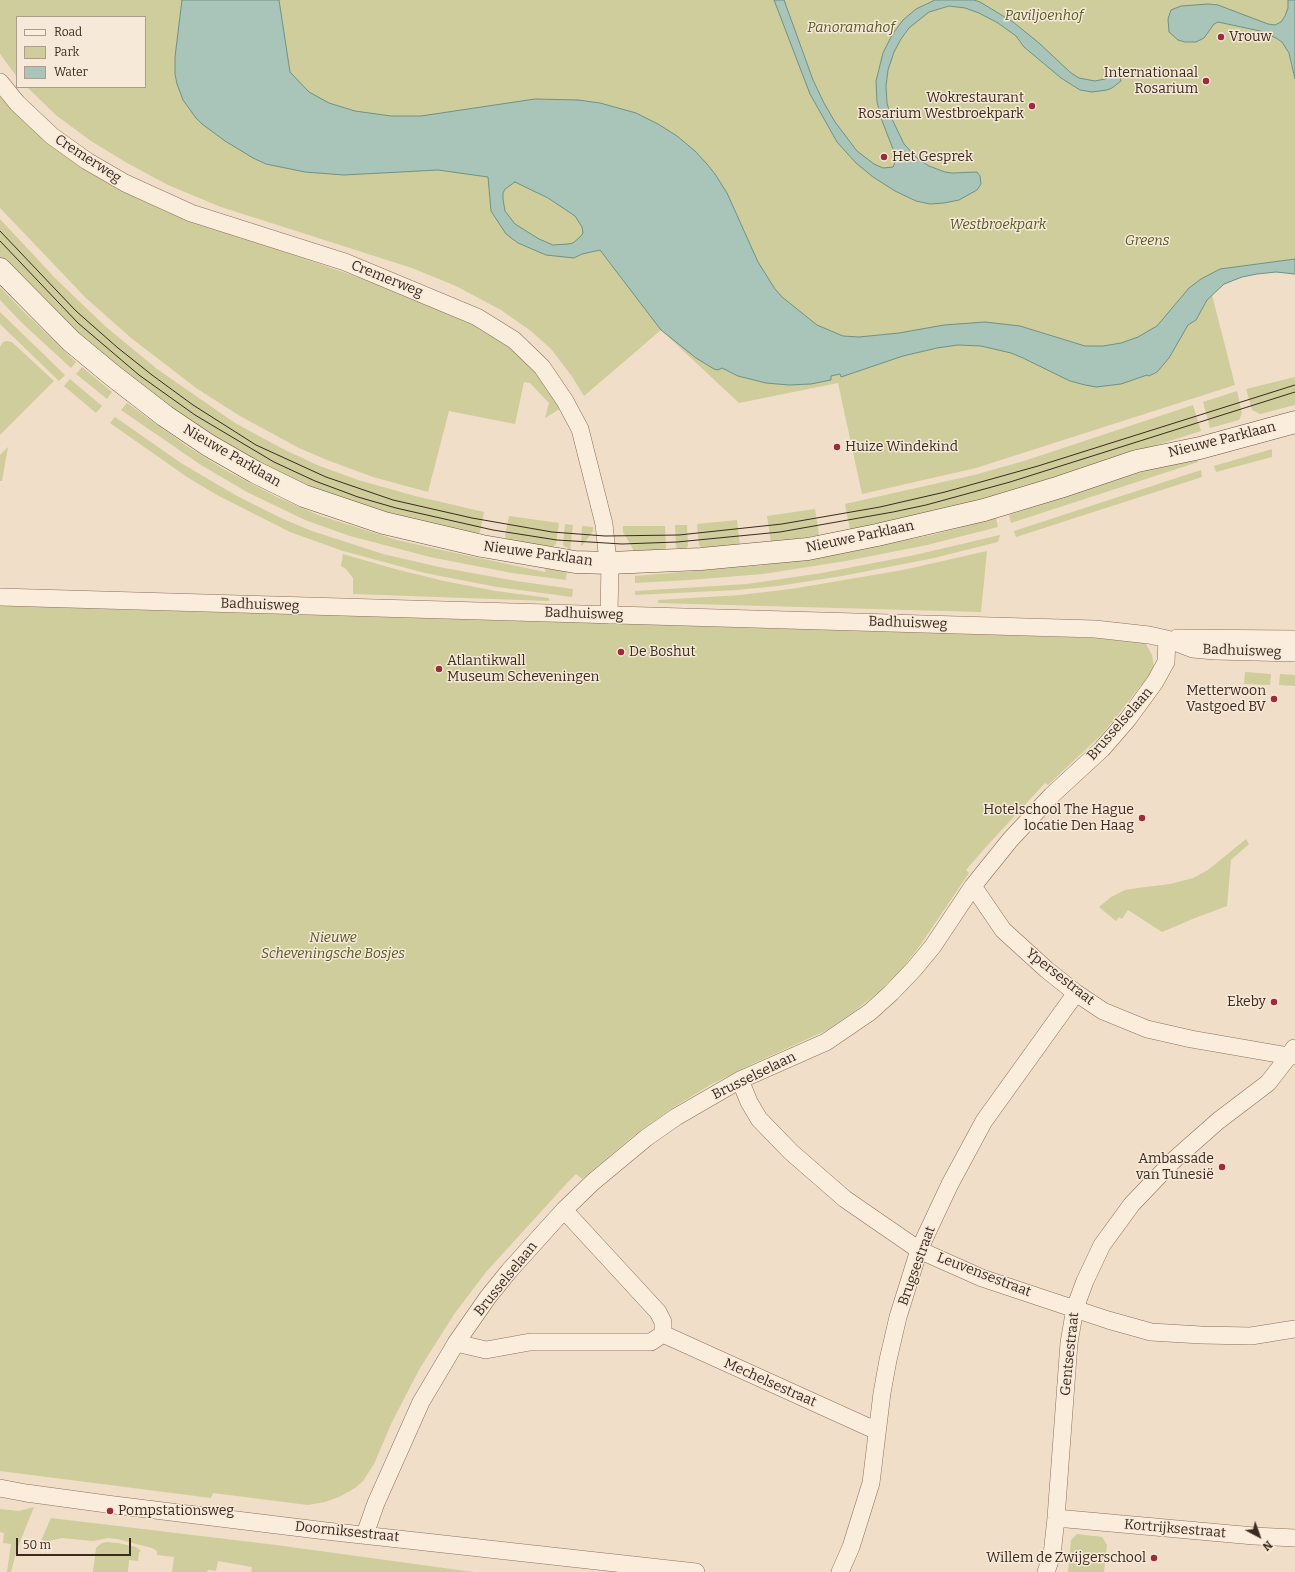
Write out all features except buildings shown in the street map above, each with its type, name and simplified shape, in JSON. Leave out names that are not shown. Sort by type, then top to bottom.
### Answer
[{"type":"main road","name":"Nieuwe Parklaan","points":[[0,269],[71,341],[112,375],[165,416],[208,445],[255,472],[304,496],[384,523],[482,546],[575,562],[701,559],[820,547],[877,535],[984,510],[1060,487],[1148,457],[1205,434],[1295,409]]},
{"type":"main road","name":"Nieuwe Parklaan","points":[[1148,457],[1200,448],[1295,422]]},
{"type":"street","name":"Cremerweg","points":[[0,82],[17,103],[52,136],[87,161],[125,183],[191,213],[345,262],[477,317],[514,340],[542,367],[565,401],[580,429],[604,524],[607,553],[610,562],[609,614]]},
{"type":"street","name":"Badhuisweg","points":[[0,597],[1095,629],[1149,635],[1167,639],[1193,648],[1215,651],[1295,653]]},
{"type":"street","name":"Badhuisweg","points":[[1167,639],[1214,637],[1295,639]]},
{"type":"street","name":"Brusselselaan","points":[[365,1534],[379,1496],[421,1402],[456,1343],[488,1297],[509,1271],[564,1210],[593,1182],[646,1138],[676,1117],[740,1080],[826,1042],[870,1012],[914,969],[933,946],[973,886],[1010,840],[1052,795],[1102,749],[1128,719],[1155,682],[1166,662],[1167,639]]},
{"type":"street","name":"Ypersestraat","points":[[973,886],[1003,930],[1047,970],[1076,993],[1103,1011],[1147,1030],[1191,1039],[1293,1053]]},
{"type":"street","name":"Brugsestraat","points":[[840,1572],[851,1547],[868,1494],[872,1475],[882,1393],[898,1317],[920,1250],[950,1184],[984,1121],[1076,993]]},
{"type":"street","name":"Gentsestraat","points":[[1046,1572],[1052,1555],[1056,1518],[1069,1343],[1075,1308],[1102,1245],[1132,1204],[1175,1159],[1218,1121],[1268,1083],[1293,1053]]},
{"type":"street","name":"Leuvensestraat","points":[[740,1080],[748,1102],[759,1119],[791,1152],[845,1199],[920,1250],[982,1278],[1108,1320],[1151,1332],[1201,1336],[1251,1336],[1295,1329]]},
{"type":"street","points":[[456,1343],[486,1350],[530,1342],[651,1342],[663,1334],[664,1322],[658,1312],[564,1210]]},
{"type":"street","name":"Mechelsestraat","points":[[663,1334],[877,1431]]},
{"type":"street","name":"Doorniksestraat","points":[[0,1488],[114,1505],[318,1530],[365,1534],[696,1572]]},
{"type":"street","name":"Kortrijksestraat","points":[[1056,1518],[1254,1536],[1295,1538]]},
{"type":"green space","name":"Westbroekpark","points":[[0,0],[1295,0],[1295,274],[1280,272],[1242,277],[1225,284],[1212,295],[1235,385],[976,468],[862,494],[838,383],[739,403],[661,330],[584,396],[571,375],[551,349],[531,331],[501,310],[456,286],[412,268],[221,207],[168,185],[127,163],[91,141],[57,116],[28,88],[146,88],[146,16],[16,16],[16,76],[0,54]]},
{"type":"green space","points":[[0,94],[120,188],[160,209],[378,284],[473,323],[509,346],[531,365],[561,408],[545,418],[549,403],[530,383],[524,382],[515,424],[449,411],[428,492],[373,477],[327,460],[299,448],[240,416],[196,388],[130,337],[86,298],[0,208]]},
{"type":"green space","points":[[0,219],[55,278],[105,326],[157,369],[235,423],[283,449],[317,465],[358,480],[415,496],[484,512],[480,532],[474,536],[444,530],[313,490],[219,443],[118,370],[38,297],[0,258]]},
{"type":"green space","points":[[0,287],[76,362],[71,368],[22,323],[0,300]]},
{"type":"green space","points":[[0,312],[65,375],[59,381],[0,324]]},
{"type":"green space","points":[[3,342],[12,342],[54,381],[0,435],[0,347]]},
{"type":"green space","points":[[82,367],[112,392],[107,399],[76,374]]},
{"type":"green space","points":[[1295,377],[1295,405],[1260,414],[1252,410],[1246,389]]},
{"type":"green space","points":[[70,379],[102,406],[96,413],[64,386]]},
{"type":"green space","points":[[1237,391],[1242,413],[1239,420],[1210,428],[1203,402]]},
{"type":"green space","points":[[127,403],[188,447],[225,470],[277,497],[318,515],[397,540],[545,572],[546,568],[567,571],[566,580],[512,573],[430,557],[350,536],[305,520],[247,492],[201,465],[121,410]]},
{"type":"green space","points":[[1193,405],[1201,431],[983,500],[850,530],[845,504],[974,475],[1024,461]]},
{"type":"green space","points":[[115,417],[181,463],[237,496],[283,519],[312,531],[383,554],[439,567],[516,581],[573,589],[572,597],[497,587],[425,573],[343,551],[290,532],[217,495],[187,477],[110,423]]},
{"type":"green space","points":[[8,447],[2,481],[0,481],[0,455]]},
{"type":"green space","points":[[1272,449],[1272,457],[1216,472],[1214,466]]},
{"type":"green space","points":[[1196,454],[1198,462],[1011,523],[1009,515]]},
{"type":"green space","points":[[1201,470],[1202,477],[1016,537],[1014,531]]},
{"type":"green space","points":[[815,509],[819,535],[771,543],[767,516]]},
{"type":"green space","points":[[509,516],[559,523],[556,544],[551,548],[508,542],[505,536]]},
{"type":"green space","points":[[996,518],[998,527],[927,545],[846,561],[763,574],[635,583],[635,576],[765,565],[848,552],[932,535]]},
{"type":"green space","points":[[737,520],[740,546],[705,550],[699,545],[697,524]]},
{"type":"green space","points":[[565,524],[573,525],[570,550],[563,545]]},
{"type":"green space","points":[[675,525],[687,525],[688,546],[683,552],[676,547]]},
{"type":"green space","points":[[582,526],[593,527],[593,531],[581,546]]},
{"type":"green space","points":[[623,526],[665,526],[666,548],[662,553],[633,554],[633,549],[623,532]]},
{"type":"green space","points":[[1000,535],[998,542],[934,558],[842,576],[778,586],[737,590],[635,595],[635,591],[747,584],[822,573],[915,555]]},
{"type":"green space","points":[[987,551],[981,612],[658,603],[658,600],[740,595],[791,589],[903,570]]},
{"type":"green space","points":[[343,554],[444,581],[496,591],[549,598],[549,601],[353,594],[353,578],[346,569],[341,566]]},
{"type":"green space","name":"Nieuwe Scheveningsche Bosjes","points":[[0,603],[975,631],[974,634],[1094,638],[1125,641],[1130,639],[1146,644],[1152,655],[1154,667],[1145,688],[1141,685],[1101,735],[1048,785],[1045,783],[966,870],[969,873],[921,944],[902,969],[877,993],[852,1013],[825,1031],[710,1085],[674,1107],[633,1136],[582,1179],[576,1174],[486,1272],[455,1313],[420,1368],[392,1422],[374,1464],[363,1481],[355,1488],[339,1497],[325,1502],[308,1505],[213,1493],[211,1498],[0,1471]]},
{"type":"green space","points":[[1245,672],[1271,674],[1270,685],[1244,684]]},
{"type":"green space","points":[[1280,674],[1295,675],[1295,686],[1279,685]]},
{"type":"green space","points":[[1246,839],[1249,844],[1231,860],[1227,906],[1162,932],[1128,910],[1122,919],[1119,917],[1116,921],[1099,907],[1111,897],[1125,890],[1170,884],[1193,878],[1208,870]]},
{"type":"green space","points":[[34,1507],[17,1549],[11,1572],[7,1572],[11,1544],[3,1543],[4,1533],[0,1532],[0,1509],[19,1511]]},
{"type":"green space","points":[[51,1518],[276,1545],[473,1572],[251,1572],[252,1567],[218,1561],[216,1571],[172,1572],[174,1557],[157,1555],[157,1551],[152,1548],[117,1539],[108,1538],[93,1541],[62,1538],[40,1543]]},
{"type":"green space","points":[[1077,1534],[1102,1537],[1107,1545],[1104,1572],[1068,1572],[1071,1540]]},
{"type":"green space","points":[[107,1542],[136,1547],[141,1551],[139,1552],[138,1561],[129,1560],[128,1572],[93,1572],[96,1548],[102,1543]]},
{"type":"water","points":[[182,0],[279,0],[290,72],[309,92],[329,103],[355,111],[391,116],[421,116],[535,99],[578,100],[600,103],[636,113],[677,136],[695,151],[715,174],[727,193],[758,262],[775,289],[782,297],[817,325],[843,336],[859,337],[899,333],[944,325],[985,322],[1020,326],[1085,346],[1103,346],[1121,343],[1138,337],[1157,326],[1189,288],[1201,279],[1220,269],[1295,259],[1295,274],[1276,272],[1257,274],[1242,277],[1224,284],[1207,300],[1196,320],[1188,325],[1169,358],[1157,372],[1149,376],[1147,375],[1121,384],[1096,387],[1085,385],[1070,381],[1011,353],[981,346],[958,345],[903,356],[841,377],[840,374],[831,376],[831,380],[811,384],[789,385],[766,383],[738,376],[722,368],[718,370],[714,369],[696,358],[661,330],[600,250],[582,254],[574,258],[546,255],[518,243],[506,234],[491,211],[488,177],[438,170],[344,175],[305,172],[266,164],[253,158],[225,141],[196,118],[183,100],[177,84],[175,74],[175,57]],"holes":[[[515,182],[548,198],[575,216],[582,227],[583,233],[573,243],[553,245],[539,239],[515,224],[505,211],[503,193],[505,189]]]},
{"type":"water","points":[[774,0],[784,0],[813,80],[835,122],[857,151],[874,164],[883,168],[893,167],[896,157],[881,118],[877,102],[876,81],[883,53],[892,35],[903,20],[916,9],[935,0],[974,0],[980,2],[1013,22],[1039,43],[1071,73],[1079,78],[1095,81],[1105,79],[1117,73],[1120,76],[1121,81],[1107,90],[1092,92],[1080,90],[1061,78],[1024,47],[1016,36],[998,23],[979,13],[965,8],[949,6],[929,12],[909,28],[894,52],[888,70],[886,86],[887,103],[891,117],[904,144],[918,159],[929,166],[945,172],[977,172],[980,176],[981,184],[977,190],[959,200],[930,204],[916,201],[895,191],[873,177],[856,163],[837,142],[810,94]]},
{"type":"water","points":[[1288,0],[1295,0],[1295,79],[1289,53],[1282,42],[1260,31],[1218,22],[1214,24],[1204,38],[1196,42],[1185,42],[1178,40],[1169,32],[1168,19],[1171,10],[1181,6],[1208,4],[1218,5],[1268,24],[1275,25],[1281,22],[1285,16],[1288,8]]},
{"type":"tram line","points":[[0,231],[76,311],[118,348],[193,405],[256,445],[326,477],[393,500],[472,518],[552,532],[605,536],[679,535],[782,524],[880,507],[945,492],[1038,466],[1295,385]]},
{"type":"tram line","points":[[0,241],[78,323],[139,375],[195,415],[274,462],[315,481],[358,497],[396,508],[493,530],[557,540],[622,544],[677,542],[780,532],[893,512],[926,505],[1010,482],[1295,392]]},
{"type":"place","name":"Vrouw","points":[[1221,37]]},
{"type":"place","name":"Internationaal Rosarium","points":[[1206,81]]},
{"type":"place","name":"Wokrestaurant Rosarium Westbroekpark","points":[[1032,106]]},
{"type":"place","name":"Het Gesprek","points":[[884,157]]},
{"type":"place","name":"Huize Windekind","points":[[837,447]]},
{"type":"place","name":"De Boshut","points":[[621,652]]},
{"type":"place","name":"Atlantikwall Museum Scheveningen","points":[[439,669]]},
{"type":"place","name":"Metterwoon Vastgoed BV","points":[[1274,699]]},
{"type":"place","name":"Hotelschool The Hague locatie Den Haag","points":[[1142,818]]},
{"type":"place","name":"Ekeby","points":[[1274,1002]]},
{"type":"place","name":"Ambassade van Tunesië","points":[[1222,1167]]},
{"type":"place","name":"Pompstationsweg","points":[[110,1511]]},
{"type":"place","name":"Willem de Zwijgerschool","points":[[1154,1558]]},
{"type":"park label","name":"Paviljoenhof","points":[[1044,16]]},
{"type":"park label","name":"Panoramahof","points":[[851,28]]},
{"type":"park label","name":"Greens","points":[[1147,241]]}]
